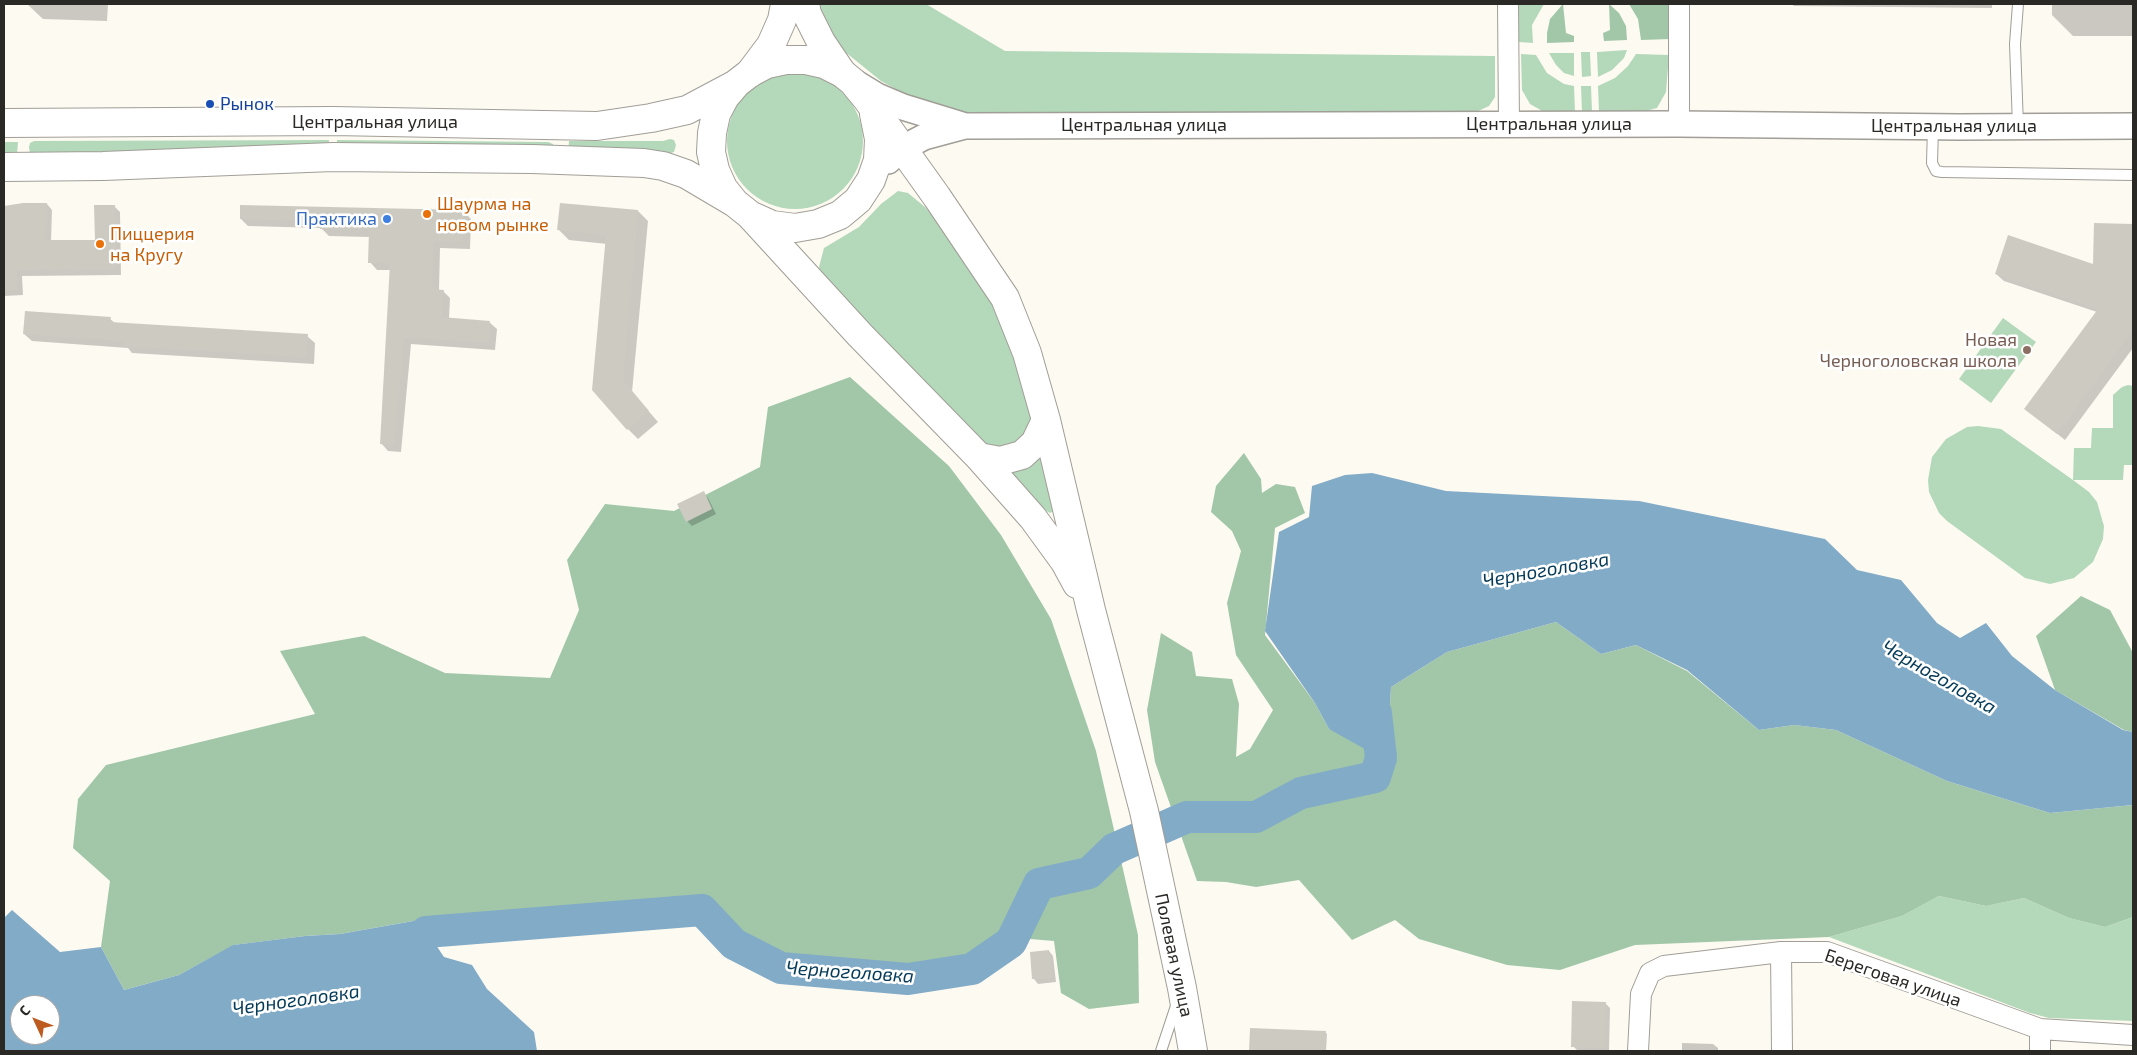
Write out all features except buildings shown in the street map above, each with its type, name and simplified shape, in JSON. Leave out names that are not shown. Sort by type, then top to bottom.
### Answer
[{"type":"main road","points":[[785,4],[782,20],[771,45],[720,106],[712,133],[711,152],[715,170],[723,188],[860,335],[979,457],[1033,518],[1065,562],[1091,610]]},
{"type":"main road","points":[[805,4],[807,14],[821,42],[937,197],[1005,298],[1027,353],[1046,420],[1091,610]]},
{"type":"main road","points":[[743,78],[767,64],[786,60],[806,60],[824,64],[854,85],[876,118],[880,139],[878,160],[871,180],[858,200],[840,215],[818,224],[795,228],[772,224],[743,209]]},
{"type":"main road","name":"Центральная улица","points":[[4,123],[333,121],[597,126],[651,118],[687,110],[743,78]]},
{"type":"main road","name":"Центральная улица","points":[[4,167],[103,166],[333,157],[532,159],[644,163],[663,166],[686,174],[743,209]]},
{"type":"main road","points":[[979,457],[1000,460],[1022,455],[1036,443],[1046,420]]},
{"type":"main road","name":"Полевая улица","points":[[1091,610],[1144,811],[1182,988],[1193,1051]]},
{"type":"street","points":[[1508,4],[1509,124]]},
{"type":"street","points":[[1679,4],[1679,124]]},
{"type":"street","points":[[854,85],[903,107],[965,126]]},
{"type":"street","name":"Центральная улица","points":[[965,126],[1509,124],[1932,127],[2133,126]]},
{"type":"street","points":[[871,180],[901,149],[924,137],[965,126]]},
{"type":"street","points":[[1781,952],[1782,1051]]},
{"type":"street","name":"Береговая улица","points":[[1638,1051],[1641,994],[1650,974],[1664,966],[1781,952],[1827,952],[2040,1029],[2133,1035]]},
{"type":"street","points":[[2040,1029],[2040,1051]]},
{"type":"lane","points":[[2018,4],[2016,44],[2018,126]]},
{"type":"lane","points":[[1932,127],[1932,163],[1936,171],[2133,175]]},
{"type":"lane","points":[[1161,1051],[1182,988]]},
{"type":"green space","points":[[815,4],[926,4],[1005,51],[1495,56],[1495,97],[1489,106],[1476,112],[965,112],[939,108],[912,98],[881,81],[839,47]]},
{"type":"green space","points":[[1519,4],[1544,4],[1532,25],[1533,43],[1519,42]]},
{"type":"green space","points":[[1563,4],[1566,33],[1574,36],[1574,42],[1547,43],[1550,19]]},
{"type":"green space","points":[[1609,4],[1619,13],[1626,26],[1627,40],[1604,41],[1603,33],[1610,30]]},
{"type":"green space","points":[[1629,4],[1671,4],[1671,39],[1641,40],[1638,19]]},
{"type":"green space","points":[[1627,50],[1624,58],[1612,70],[1598,77],[1597,52]]},
{"type":"green space","points":[[1581,52],[1590,52],[1591,76],[1582,77]]},
{"type":"green space","points":[[1549,53],[1574,53],[1574,76],[1564,73],[1556,65]]},
{"type":"green space","points":[[1521,54],[1536,55],[1547,73],[1564,84],[1574,86],[1575,112],[1544,112],[1530,104],[1522,90]]},
{"type":"green space","points":[[1636,54],[1669,55],[1666,92],[1657,108],[1642,112],[1599,112],[1598,86],[1615,78],[1628,66]]},
{"type":"green space","points":[[795,73],[821,78],[843,93],[858,115],[863,141],[858,167],[843,189],[821,204],[795,209],[769,204],[747,189],[732,167],[727,141],[732,115],[747,93],[769,78]]},
{"type":"green space","points":[[1581,86],[1591,86],[1592,112],[1582,112]]},
{"type":"green space","points":[[329,140],[328,153],[30,154],[29,147],[30,143],[34,141]]},
{"type":"green space","points":[[337,140],[548,142],[553,144],[553,150],[337,153]]},
{"type":"green space","points":[[674,140],[676,145],[674,152],[668,154],[568,154],[569,141],[663,141]]},
{"type":"green space","points":[[4,142],[18,142],[17,155],[4,156]]},
{"type":"green space","points":[[898,191],[908,193],[925,207],[959,248],[993,298],[1011,339],[1035,425],[1017,446],[987,450],[823,282],[819,267],[824,248],[859,227],[881,204]]},
{"type":"green space","points":[[2003,318],[2036,342],[1991,403],[1959,379]]},
{"type":"green space","points":[[850,377],[949,466],[1001,535],[1051,619],[1096,751],[1138,935],[1139,1003],[1089,1009],[1061,993],[1054,941],[1030,939],[1010,957],[983,956],[910,967],[870,964],[763,950],[700,895],[419,920],[340,934],[305,936],[234,945],[179,975],[124,990],[101,947],[110,881],[73,848],[78,799],[106,765],[315,714],[280,651],[364,636],[445,673],[550,678],[579,610],[567,560],[605,504],[674,511],[760,467],[768,407]]},
{"type":"green space","points":[[2133,386],[2133,465],[2124,465],[2123,480],[2073,480],[2074,448],[2091,448],[2092,428],[2113,428],[2113,395],[2122,387]]},
{"type":"green space","points":[[1978,426],[2001,429],[2089,492],[2097,502],[2104,526],[2103,539],[2093,562],[2074,578],[2050,584],[2025,578],[1947,521],[1939,513],[1929,492],[1928,480],[1932,457],[1946,439],[1967,427]]},
{"type":"green space","points":[[1041,452],[1054,511],[1050,513],[1043,509],[1006,470]]},
{"type":"green space","points":[[1244,453],[1261,479],[1262,493],[1276,484],[1295,487],[1305,513],[1275,528],[1265,635],[1315,703],[1329,729],[1396,754],[1389,724],[1391,687],[1447,652],[1556,622],[1601,654],[1636,645],[1687,671],[1759,730],[1794,725],[1836,730],[1947,781],[2050,813],[2133,805],[2133,917],[2105,927],[2069,918],[2024,898],[1986,906],[1939,896],[1902,916],[1829,937],[1635,945],[1560,970],[1507,965],[1419,939],[1395,920],[1352,940],[1299,880],[1256,887],[1226,882],[1197,881],[1155,762],[1147,710],[1161,633],[1192,652],[1196,676],[1232,679],[1239,704],[1236,757],[1250,749],[1273,710],[1236,655],[1227,603],[1241,551],[1232,531],[1211,512],[1216,486]]},
{"type":"green space","points":[[2081,596],[2110,610],[2133,653],[2133,732],[2124,730],[2055,690],[2036,636]]},
{"type":"green space","points":[[1939,896],[1986,906],[2024,898],[2069,918],[2105,927],[2133,917],[2133,1021],[2049,1018],[2030,1013],[1829,937],[1902,916]]},
{"type":"water","points":[[1372,473],[1446,491],[1639,501],[1825,539],[1857,570],[1901,580],[1937,623],[1960,638],[1986,623],[2012,656],[2055,690],[2123,730],[2133,732],[2133,805],[2050,813],[1947,781],[1836,730],[1794,725],[1759,730],[1687,670],[1636,645],[1601,654],[1556,622],[1447,652],[1391,687],[1389,724],[1397,754],[1381,758],[1329,729],[1315,703],[1265,631],[1279,532],[1309,517],[1312,486],[1345,475]]},
{"type":"water","points":[[12,910],[60,952],[101,947],[124,990],[179,975],[233,945],[305,936],[340,934],[419,920],[444,957],[472,965],[487,989],[534,1032],[537,1051],[4,1051],[4,918]]},
{"type":"waterway","name":"Черноголовка","points":[[395,963],[426,932],[702,910],[734,944],[781,968],[908,979],[972,969],[1011,942],[1039,884],[1089,873],[1114,849],[1187,817],[1256,817],[1301,793],[1375,777],[1381,758],[1376,713]]},
{"type":"place","name":"Рынок","points":[[210,104]]},
{"type":"place","name":"Шаурма на новом рынке","points":[[427,214]]},
{"type":"place","name":"Практика","points":[[387,219]]},
{"type":"place","name":"Пиццерия на Кругу","points":[[100,244]]},
{"type":"place","name":"Новая Черноголовская школа","points":[[2027,350]]}]
